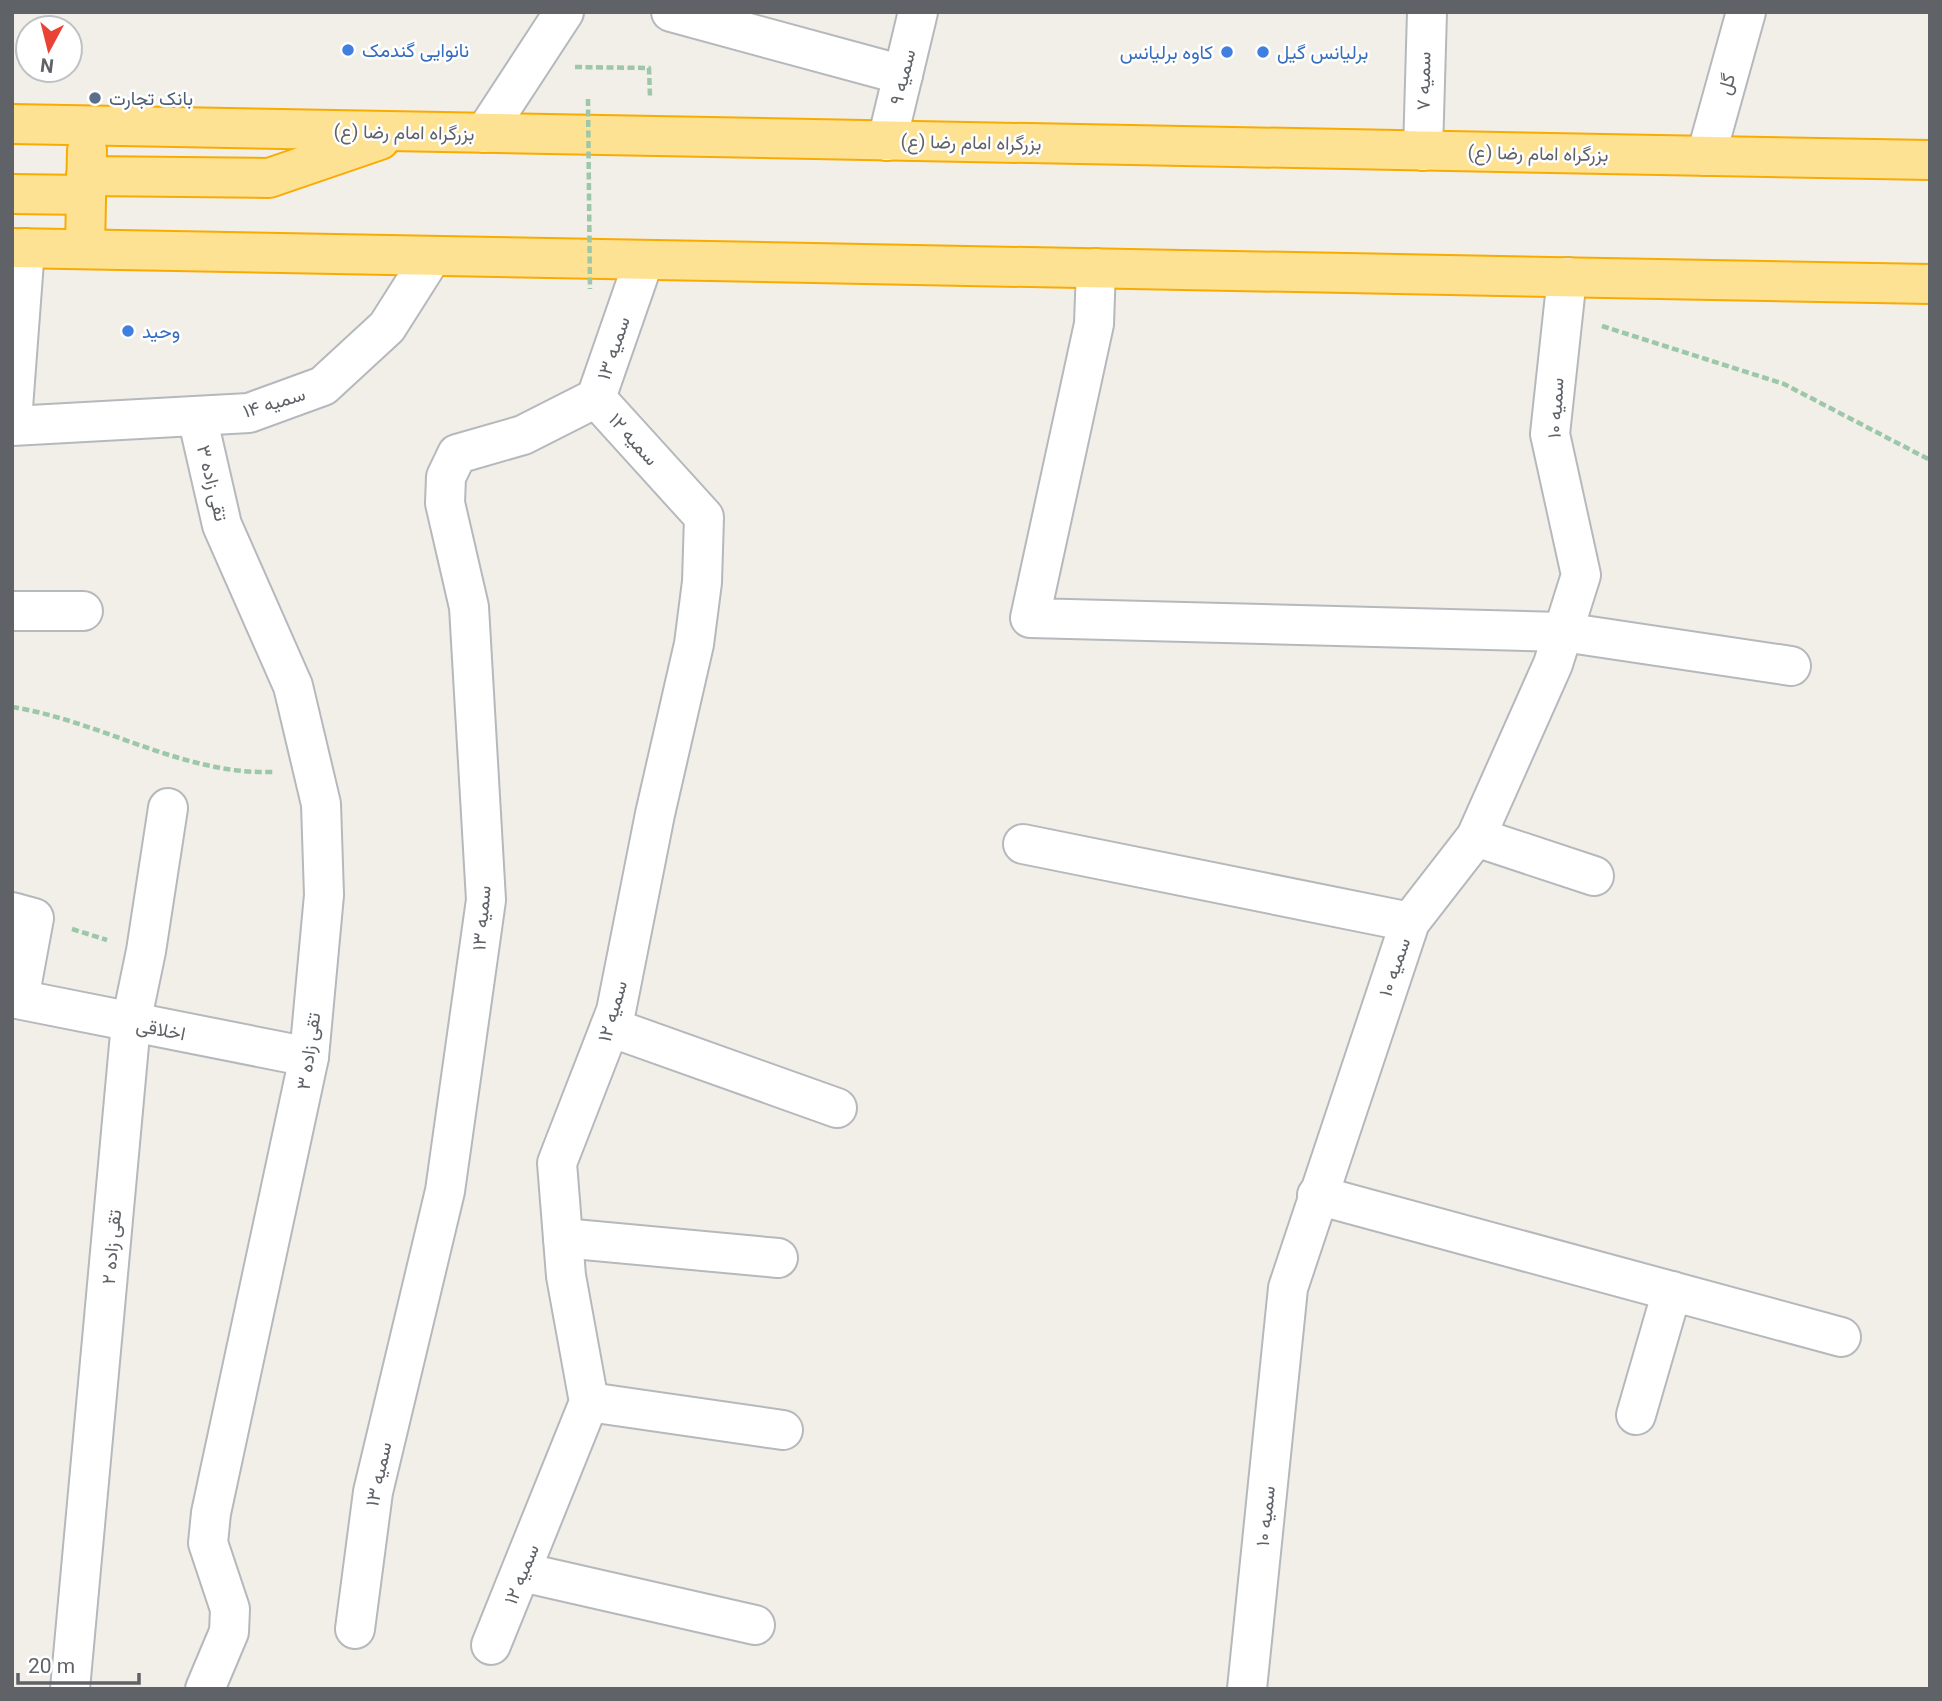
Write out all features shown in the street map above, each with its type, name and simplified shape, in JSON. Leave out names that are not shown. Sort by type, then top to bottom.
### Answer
[{"type":"highway","name":"بزرگراه امام رضا (ع)","points":[[12,124],[1930,160]]},
{"type":"highway","points":[[85,249],[87,126]]},
{"type":"highway","points":[[12,194],[86,185],[269,178],[401,132]]},
{"type":"highway","points":[[18,248],[1097,268],[1566,294],[1930,284]]},
{"type":"street","points":[[485,133],[564,12]]},
{"type":"street","points":[[671,12],[903,75]]},
{"type":"street","name":"سمیه ۹","points":[[887,141],[918,12]]},
{"type":"street","name":"سمیه ۷","points":[[1423,151],[1427,12]]},
{"type":"street","name":"گل","points":[[1706,156],[1746,12]]},
{"type":"street","points":[[12,421],[18,248]]},
{"type":"street","name":"سمیه ۱۴","points":[[12,426],[249,413],[323,386],[387,327],[432,256]]},
{"type":"street","name":"سمیه ۱۳","points":[[355,1629],[373,1492],[444,1191],[486,900],[469,607],[445,503],[446,477],[457,454],[523,435],[596,398],[644,260]]},
{"type":"street","points":[[1097,268],[1094,324],[1030,618],[1563,632],[1791,666]]},
{"type":"street","name":"سمیه ۱۰","points":[[1247,1689],[1288,1288],[1410,922],[1475,837],[1553,664],[1581,575],[1550,434],[1566,294]]},
{"type":"street","name":"سمیه ۱۲","points":[[491,1645],[589,1402],[566,1276],[556,1163],[616,1011],[655,814],[694,644],[702,582],[704,517],[596,398]]},
{"type":"street","name":"تقی زاده ۳","points":[[197,416],[222,524],[293,686],[321,804],[324,895],[309,1057],[211,1513],[208,1543],[230,1609],[229,1632],[205,1689]]},
{"type":"street","points":[[12,611],[83,611]]},
{"type":"street","name":"تقی زاده ۲","points":[[70,1689],[131,1023],[146,951],[168,808]]},
{"type":"street","points":[[1475,837],[1594,876]]},
{"type":"street","points":[[1023,844],[1410,922]]},
{"type":"street","points":[[16,999],[23,915]]},
{"type":"street","name":"اخلاقی","points":[[16,999],[309,1057]]},
{"type":"street","points":[[610,1027],[837,1108]]},
{"type":"street","points":[[1317,1195],[1841,1336]]},
{"type":"street","points":[[563,1238],[778,1258]]},
{"type":"street","points":[[1636,1415],[1672,1291]]},
{"type":"street","points":[[589,1402],[783,1430]]},
{"type":"street","points":[[522,1572],[755,1625]]},
{"type":"path","points":[[529,66],[649,68],[650,99]]},
{"type":"path","points":[[588,99],[590,289]]},
{"type":"path","points":[[1566,294],[1622,334],[1784,384],[1930,460]]},
{"type":"path","points":[[12,707],[49,713],[174,756],[239,773],[313,771]]},
{"type":"path","points":[[23,915],[146,951]]},
{"type":"place","name":"نانوایی گندمک","points":[[348,50]]},
{"type":"place","name":"کاوه برلیانس","points":[[1227,52]]},
{"type":"place","name":"برلیانس گیل","points":[[1263,52]]},
{"type":"place","name":"بانک تجارت","points":[[95,98]]},
{"type":"place","name":"وحید","points":[[128,331]]}]
